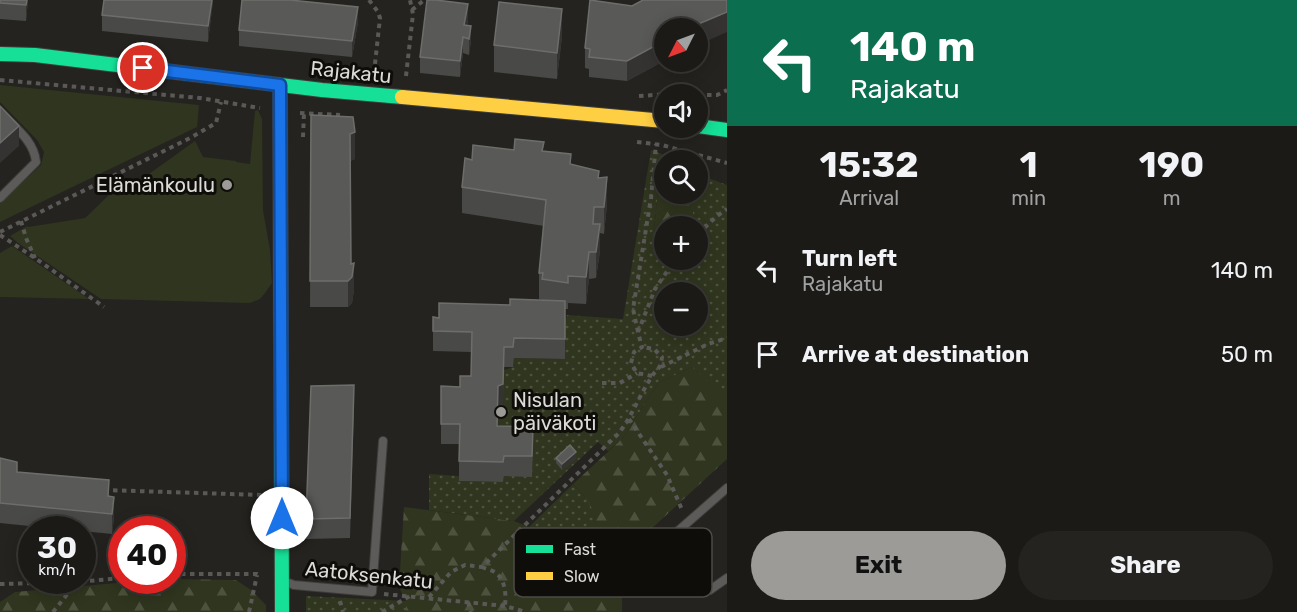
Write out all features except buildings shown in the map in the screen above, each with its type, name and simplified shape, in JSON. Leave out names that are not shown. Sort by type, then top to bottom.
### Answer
[{"type":"main road","name":"Rajakatu","points":[[0,46],[35,55]]},
{"type":"main road","name":"Rajakatu","points":[[0,54],[35,55],[322,90],[654,120]]},
{"type":"main road","points":[[280,85],[282,612]]},
{"type":"main road","points":[[708,127],[727,130]]},
{"type":"lane","points":[[0,112],[30,143],[36,162],[0,198]]},
{"type":"lane","points":[[372,592],[383,441]]},
{"type":"lane","points":[[681,528],[727,488]]},
{"type":"lane","points":[[712,589],[727,578]]},
{"type":"lane","name":"Aatoksenkatu","points":[[282,581],[294,585],[372,592]]},
{"type":"path","points":[[369,0],[380,18],[374,73]]},
{"type":"path","points":[[406,78],[413,15],[410,0]]},
{"type":"path","points":[[412,9],[424,0]]},
{"type":"path","points":[[366,72],[384,75]]},
{"type":"path","points":[[320,114],[322,90]]},
{"type":"path","points":[[708,95],[717,95],[727,90]]},
{"type":"path","points":[[104,307],[0,233],[216,123],[221,102]]},
{"type":"path","points":[[642,347],[633,309],[650,208],[656,144]]},
{"type":"path","points":[[708,225],[727,209]]},
{"type":"path","points":[[21,221],[35,258]]},
{"type":"path","points":[[638,332],[655,289],[668,270]]},
{"type":"path","points":[[522,528],[619,433],[652,376],[660,367],[708,344],[727,338]]},
{"type":"path","points":[[637,373],[631,363],[634,352],[642,347],[654,349],[662,357],[660,367]]},
{"type":"path","points":[[602,383],[620,383],[637,373],[652,376]]},
{"type":"path","points":[[629,419],[667,475],[687,523]]},
{"type":"path","points":[[97,490],[282,497]]},
{"type":"path","points":[[482,567],[514,536]]},
{"type":"path","points":[[429,597],[451,572],[465,565],[482,567],[495,572],[503,582],[506,594],[505,606]]},
{"type":"path","name":"Aatoksenkatu","points":[[186,574],[257,574],[282,581]]},
{"type":"path","points":[[249,612],[257,574]]},
{"type":"path","points":[[0,584],[18,584]]},
{"type":"path","name":"Aatoksenkatu","points":[[372,592],[505,606],[526,612]]},
{"type":"path","points":[[53,612],[67,594]]},
{"type":"path","points":[[382,612],[410,596]]},
{"type":"path","points":[[468,602],[471,612]]},
{"type":"green space","points":[[0,85],[199,105],[197,127],[0,222],[0,203],[41,165],[44,152],[37,140],[0,102]]},
{"type":"green space","points":[[258,110],[262,119],[263,210],[270,250],[272,283],[260,299],[250,303],[101,299],[10,236],[27,226],[85,218],[111,193],[118,196],[195,141],[203,157],[250,164],[255,111]]},
{"type":"green space","points":[[651,150],[654,151],[654,204],[657,204],[653,238],[654,270],[708,270],[708,216],[693,216],[693,204],[708,204],[708,178],[727,185],[727,395],[725,398],[692,367],[658,383],[623,438],[608,451],[598,442],[514,521],[429,510],[429,474],[459,476],[460,481],[503,482],[504,476],[497,446],[498,406],[503,404],[504,370],[513,367],[514,358],[564,359],[567,315],[623,319]]},
{"type":"green space","points":[[657,204],[693,204],[693,216],[655,216]]},
{"type":"green space","points":[[12,246],[89,299],[0,297],[0,253]]},
{"type":"green space","points":[[692,367],[725,397],[727,395],[727,459],[652,528],[577,528],[586,498],[573,484],[623,438],[658,383]]},
{"type":"green space","points":[[573,484],[586,498],[595,514],[589,528],[529,527]]},
{"type":"green space","points":[[404,507],[514,521],[529,527],[514,528],[514,597],[622,597],[622,612],[406,612],[406,601],[399,587]]},
{"type":"green space","points":[[186,579],[236,580],[251,590],[266,605],[266,612],[0,612],[0,602],[15,592],[18,592],[18,594],[96,594],[96,585],[108,584],[108,594],[186,594]]},
{"type":"green space","points":[[306,596],[406,601],[406,612],[306,612]]},
{"type":"traffic: fast","points":[[0,54],[35,55],[322,90],[402,97]]},
{"type":"traffic: fast","points":[[280,85],[282,612]]},
{"type":"traffic: fast","points":[[708,127],[727,130]]},
{"type":"traffic: slow","points":[[402,97],[654,120]]},
{"type":"place","name":"Elämänkoulu","points":[[227,185]]},
{"type":"place","name":"Nisulan päiväkoti","points":[[501,412]]},
{"type":"route","points":[[143,68],[280,85],[282,518]]}]
